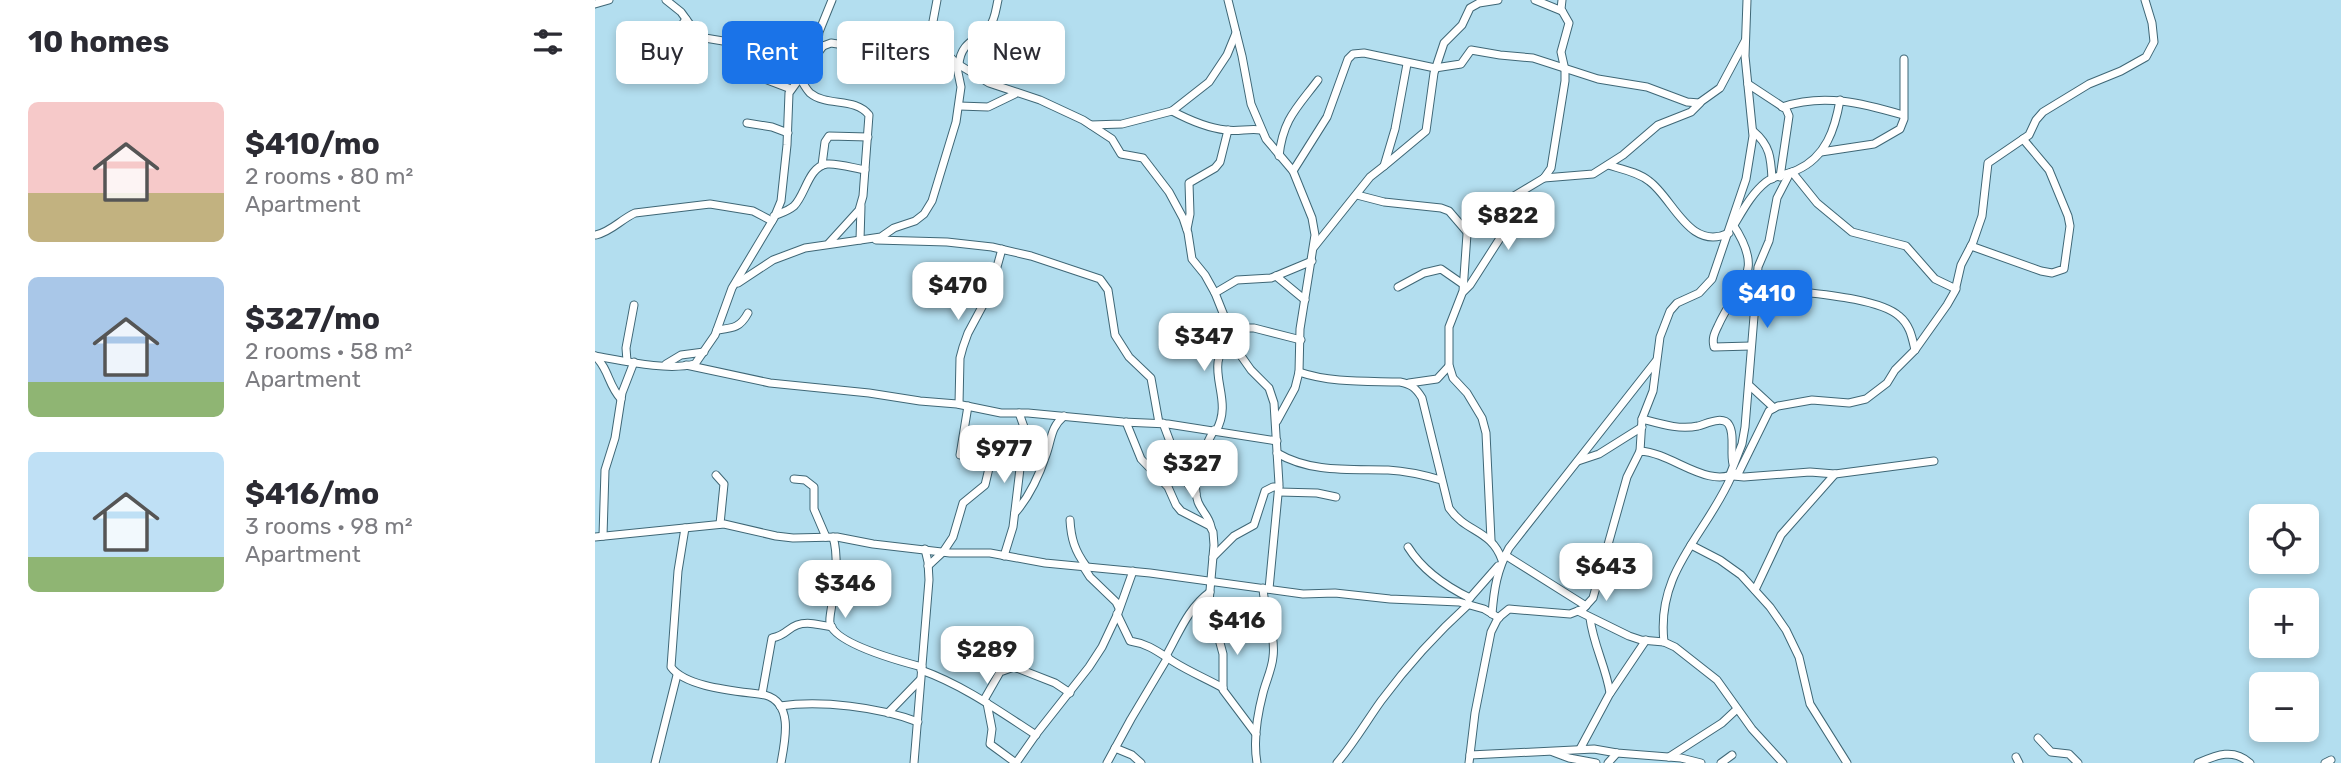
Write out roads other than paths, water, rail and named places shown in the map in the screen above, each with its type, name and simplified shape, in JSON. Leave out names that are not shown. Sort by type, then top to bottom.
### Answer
[{"type":"street","points":[[596,6],[609,0]]},
{"type":"street","points":[[666,0],[687,19],[696,35],[722,41]]},
{"type":"street","points":[[823,24],[832,0]]},
{"type":"street","points":[[932,21],[937,0]]},
{"type":"street","points":[[874,239],[915,221],[924,214],[932,201],[957,122],[961,87],[957,64],[966,45],[991,25],[998,0]]},
{"type":"street","points":[[1228,0],[1249,97],[1261,130],[1293,172],[1312,218],[1315,235],[1305,300],[1299,372],[1295,388],[1277,422]]},
{"type":"street","points":[[1314,248],[1370,177],[1426,131],[1435,68],[1447,37],[1462,24],[1470,8],[1479,3],[1498,0]]},
{"type":"street","points":[[1535,0],[1562,11]]},
{"type":"street","points":[[1544,178],[1551,168],[1565,81],[1561,52],[1569,23],[1562,11],[1562,0]]},
{"type":"street","points":[[1496,616],[1509,609],[1570,614],[1586,606],[1593,598],[1627,477],[1640,451],[1642,423],[1653,391],[1660,337],[1670,311],[1677,303],[1699,293],[1711,279],[1746,180],[1753,144],[1745,41],[1747,0]]},
{"type":"street","points":[[1731,476],[1739,472],[1765,419],[1774,408],[1812,400],[1849,403],[1866,399],[1887,383],[1895,370],[1915,350],[1956,289],[1961,265],[1984,210],[1988,163],[2029,135],[2043,112],[2089,84],[2121,71],[2145,57],[2154,43],[2152,23],[2145,0]]},
{"type":"street","points":[[1091,125],[1122,124],[1172,111],[1209,82],[1227,55],[1236,32]]},
{"type":"street","points":[[1490,540],[1486,433],[1482,418],[1467,393],[1453,378],[1449,365],[1450,327],[1464,288],[1467,232],[1473,215],[1479,209],[1520,193],[1544,178],[1593,174],[1608,165],[1643,140],[1658,125],[1683,116],[1720,88],[1745,41]]},
{"type":"street","points":[[1293,172],[1327,117],[1348,59],[1353,54],[1363,53],[1435,68],[1461,64],[1471,50],[1533,58],[1565,70],[1647,88],[1687,102],[1700,103]]},
{"type":"street","points":[[1820,152],[1874,144],[1900,129],[1903,115],[1904,59]]},
{"type":"street","points":[[954,61],[977,77],[1015,94],[1040,100],[1091,125],[1112,139],[1121,154],[1143,158],[1179,208],[1187,230],[1192,259],[1215,293],[1232,337],[1251,370],[1269,388],[1277,422],[1279,490],[1265,611],[1273,642],[1273,661],[1262,696],[1256,734],[1257,763]]},
{"type":"street","points":[[1384,166],[1395,129],[1407,64]]},
{"type":"street","points":[[1565,81],[1578,73]]},
{"type":"street","points":[[1279,157],[1287,122],[1318,80]]},
{"type":"street","points":[[778,84],[791,89]]},
{"type":"street","points":[[686,365],[695,363],[717,330],[731,288],[781,201],[791,89],[795,84]]},
{"type":"street","points":[[804,84],[810,93],[818,98],[861,107],[869,115],[860,240]]},
{"type":"street","points":[[1664,642],[1662,616],[1668,589],[1678,565],[1713,513],[1731,476],[1742,444],[1758,267],[1769,240],[1789,116],[1782,107],[1748,84]]},
{"type":"street","points":[[959,106],[988,107],[1015,94]]},
{"type":"street","points":[[1782,107],[1816,99],[1840,100],[1903,115]]},
{"type":"street","points":[[1608,165],[1650,181],[1684,222],[1694,230],[1713,237],[1731,227],[1759,189],[1772,179],[1809,163],[1820,152],[1834,128],[1840,100]]},
{"type":"street","points":[[1172,111],[1191,121],[1228,131],[1247,128],[1261,130]]},
{"type":"street","points":[[747,123],[788,133]]},
{"type":"street","points":[[1187,230],[1190,214],[1189,183],[1215,168],[1220,162],[1228,131]]},
{"type":"street","points":[[1752,131],[1769,150],[1772,179]]},
{"type":"street","points":[[822,165],[825,142],[829,136],[868,137]]},
{"type":"street","points":[[1971,246],[2041,271],[2052,273],[2064,269],[2070,226],[2068,216],[2049,170],[2023,139]]},
{"type":"street","points":[[773,219],[797,203],[810,177],[822,165],[865,170]]},
{"type":"street","points":[[1777,198],[1791,172]]},
{"type":"street","points":[[1791,172],[1817,202],[1852,232],[1906,246],[1935,279],[1956,289]]},
{"type":"street","points":[[1464,288],[1470,285],[1504,232],[1520,193]]},
{"type":"street","points":[[1357,195],[1384,202],[1441,208],[1449,211],[1467,232]]},
{"type":"street","points":[[596,234],[612,230],[624,218],[635,213],[711,204],[753,211],[773,219]]},
{"type":"street","points":[[828,244],[859,210],[861,204]]},
{"type":"street","points":[[1731,227],[1746,246],[1748,271],[1739,292],[1724,312],[1713,341],[1714,347],[1751,346]]},
{"type":"street","points":[[731,288],[773,260],[805,248],[874,239],[947,242],[1002,249],[1093,275],[1104,283],[1115,335],[1129,357],[1151,377],[1161,423],[1184,479],[1197,494]]},
{"type":"street","points":[[928,566],[943,552],[958,526],[963,503],[985,485],[990,464],[987,456],[960,455],[964,405],[960,358],[968,333],[990,292],[1002,249]]},
{"type":"street","points":[[1215,293],[1237,280],[1276,276],[1312,261]]},
{"type":"street","points":[[1398,287],[1424,273],[1441,269],[1464,288]]},
{"type":"street","points":[[1276,276],[1305,300]]},
{"type":"street","points":[[1757,284],[1777,285],[1883,307],[1906,322],[1915,350]]},
{"type":"street","points":[[634,305],[626,348],[631,362],[621,399],[615,438],[605,470],[603,523],[599,537],[720,524],[776,536],[829,537],[943,552],[990,553],[1045,563],[1133,571],[1303,594],[1335,593],[1468,602]]},
{"type":"street","points":[[717,330],[738,327],[748,313]]},
{"type":"street","points":[[1228,328],[1254,328],[1301,340]]},
{"type":"street","points":[[1232,337],[1223,346],[1217,363],[1223,404],[1222,417],[1208,441],[1198,475],[1197,494],[1199,505],[1208,516],[1214,545],[1209,602],[1223,654],[1223,688],[1256,734]]},
{"type":"street","points":[[664,365],[681,355],[704,352]]},
{"type":"street","points":[[595,356],[631,362],[686,365],[770,383],[964,405],[1001,414],[1161,423],[1277,441]]},
{"type":"street","points":[[595,356],[606,369],[613,390],[621,399]]},
{"type":"street","points":[[1337,763],[1391,688],[1503,559],[1539,508],[1657,360]]},
{"type":"street","points":[[1299,372],[1338,380],[1409,383],[1437,379],[1449,365]]},
{"type":"street","points":[[1409,383],[1422,398],[1449,508],[1457,520],[1490,540],[1503,559],[1586,606]]},
{"type":"street","points":[[1749,386],[1774,408]]},
{"type":"street","points":[[1004,555],[1014,513],[1023,440],[1024,427],[1019,413]]},
{"type":"street","points":[[1014,513],[1035,484],[1045,459],[1051,431],[1064,416]]},
{"type":"street","points":[[1577,462],[1599,454],[1642,423],[1685,428],[1719,420],[1728,424],[1731,433],[1733,465]]},
{"type":"street","points":[[1126,422],[1141,459],[1168,487],[1176,505],[1181,511],[1210,527]]},
{"type":"street","points":[[1023,440],[1037,446],[1049,442]]},
{"type":"street","points":[[1640,451],[1656,454],[1715,477],[1810,472],[1835,474],[1934,461]]},
{"type":"street","points":[[1277,453],[1289,460],[1316,467],[1406,472],[1441,480]]},
{"type":"street","points":[[1755,590],[1781,536],[1835,474]]},
{"type":"street","points":[[716,475],[724,484],[720,524]]},
{"type":"street","points":[[794,479],[805,480],[814,487],[814,509],[836,547],[832,627]]},
{"type":"street","points":[[1213,557],[1234,536],[1254,525],[1265,491],[1273,487],[1336,497]]},
{"type":"street","points":[[595,518],[603,523]]},
{"type":"street","points":[[1070,520],[1076,552],[1090,577],[1116,602],[1124,632],[1130,641],[1150,645],[1223,688]]},
{"type":"street","points":[[685,528],[671,667],[677,675],[690,681],[772,697],[785,717],[781,763]]},
{"type":"street","points":[[1691,545],[1741,575],[1786,630],[1798,657],[1810,704],[1847,763]]},
{"type":"street","points":[[1408,547],[1426,570],[1468,602],[1496,616]]},
{"type":"street","points":[[921,763],[914,760],[928,566],[925,550]]},
{"type":"street","points":[[1503,559],[1495,582],[1496,616],[1475,713],[1470,759],[1594,749],[1701,763]]},
{"type":"street","points":[[1070,693],[1055,683],[1013,667],[1000,672],[985,701],[992,729],[991,746],[1016,763],[1036,735],[1070,693],[1089,667],[1118,611],[1133,571]]},
{"type":"street","points":[[1107,763],[1190,611],[1210,592]]},
{"type":"street","points":[[1578,611],[1629,636],[1664,642],[1675,647],[1717,680],[1737,709],[1783,763]]},
{"type":"street","points":[[1590,618],[1610,693]]},
{"type":"street","points":[[762,694],[772,638],[782,637],[797,625],[812,623],[832,627],[866,649],[942,677],[985,701],[1036,735]]},
{"type":"street","points":[[1107,635],[1115,631],[1124,632]]},
{"type":"street","points":[[1580,749],[1610,693],[1646,640]]},
{"type":"street","points":[[655,763],[677,675]]},
{"type":"street","points":[[888,713],[921,679]]},
{"type":"street","points":[[780,706],[820,702],[888,713],[918,722]]},
{"type":"street","points":[[1675,759],[1737,709]]},
{"type":"street","points":[[1592,729],[1594,749]]},
{"type":"street","points":[[2038,738],[2051,752],[2069,754],[2078,763]]},
{"type":"street","points":[[1115,748],[1132,755],[1141,763]]},
{"type":"street","points":[[1550,751],[1567,761],[1596,763]]},
{"type":"street","points":[[1608,763],[1617,753]]},
{"type":"street","points":[[2199,763],[2220,754],[2230,753],[2250,763]]},
{"type":"street","points":[[1721,763],[1732,755]]}]
